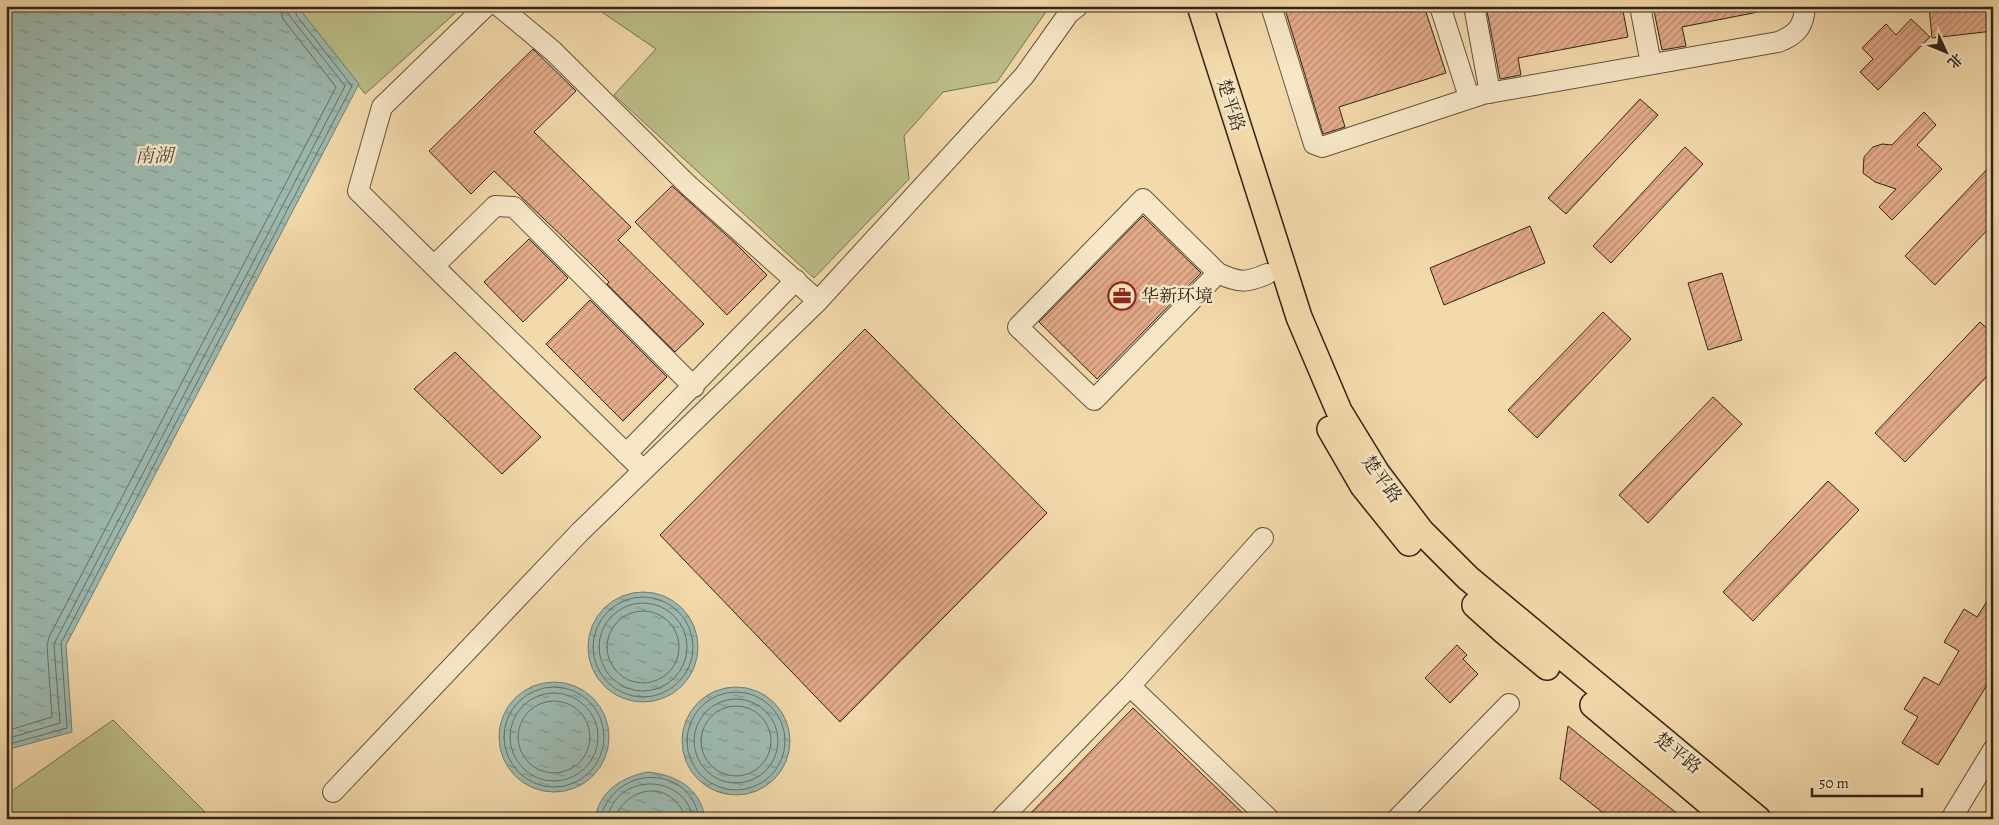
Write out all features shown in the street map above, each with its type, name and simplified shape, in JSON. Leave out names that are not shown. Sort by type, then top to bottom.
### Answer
[{"type":"main road","name":"楚平路","points":[[1184,6],[1267,274],[1296,357],[1325,420],[1363,486],[1429,564],[1504,632],[1728,819]]},
{"type":"main road","name":"楚平路","points":[[1200,6],[1299,318],[1339,410],[1377,474],[1421,531],[1468,578],[1758,819]]},
{"type":"street","points":[[486,6],[382,107],[358,191],[644,470]]},
{"type":"street","points":[[499,6],[553,51],[688,185],[818,301]]},
{"type":"street","points":[[333,792],[580,532],[818,301],[1024,76],[1069,13],[1078,6]]},
{"type":"street","points":[[1270,6],[1314,144],[1322,147],[1469,97],[1786,39],[1795,34],[1802,25],[1805,6]]},
{"type":"street","points":[[1440,6],[1469,97]]},
{"type":"street","points":[[1474,6],[1490,93]]},
{"type":"street","points":[[1640,6],[1651,64]]},
{"type":"street","points":[[1218,273],[1094,400],[1018,327],[1143,200],[1218,273],[1242,282],[1267,274]]},
{"type":"street","points":[[434,266],[495,206],[514,207],[694,387]]},
{"type":"street","points":[[626,454],[694,387],[796,280]]},
{"type":"street","points":[[1001,819],[1130,686],[1263,538]]},
{"type":"street","points":[[1130,686],[1269,819]]},
{"type":"street","points":[[1397,819],[1508,704]]},
{"type":"street","points":[[1951,819],[1993,750]]},
{"type":"green space","points":[[297,6],[463,6],[365,94]]},
{"type":"green space","points":[[593,6],[1050,6],[997,82],[943,92],[904,136],[909,179],[814,278],[614,95],[656,49]]},
{"type":"green space","points":[[113,720],[212,819],[6,819],[6,795]]},
{"type":"water","name":"南湖","points":[[6,6],[297,6],[359,84],[66,645],[72,732],[6,750]]},
{"type":"water","points":[[643,592],[664,596],[682,608],[694,626],[698,647],[694,668],[682,686],[664,698],[643,702],[622,698],[604,686],[592,668],[588,647],[592,626],[604,608],[622,596]]},
{"type":"water","points":[[554,682],[575,686],[593,698],[605,716],[609,737],[605,758],[593,776],[575,788],[554,792],[533,788],[515,776],[503,758],[499,737],[503,716],[515,698],[533,686]]},
{"type":"water","points":[[736,687],[757,691],[774,703],[786,720],[790,741],[786,762],[774,779],[757,791],[736,795],[715,791],[698,779],[686,762],[682,741],[686,720],[698,703],[715,691]]},
{"type":"water","points":[[648,772],[668,776],[686,785],[698,799],[703,808],[705,819],[595,819],[601,801],[613,787],[638,774]]},
{"type":"building","points":[[1284,6],[1424,6],[1446,73],[1339,107],[1345,127],[1323,134]]},
{"type":"building","points":[[1486,6],[1622,6],[1628,37],[1518,58],[1521,75],[1500,79]]},
{"type":"building","points":[[1653,6],[1757,6],[1758,12],[1682,27],[1686,46],[1662,50]]},
{"type":"building","points":[[1929,6],[1993,6],[1993,31],[1932,38]]},
{"type":"building","points":[[1911,19],[1930,37],[1878,90],[1860,72],[1873,59],[1862,48],[1886,24],[1896,35]]},
{"type":"building","points":[[533,49],[576,91],[534,132],[631,227],[618,240],[704,324],[675,352],[607,284],[609,282],[593,266],[494,171],[471,194],[429,151]]},
{"type":"building","points":[[1640,99],[1658,115],[1566,214],[1548,198]]},
{"type":"building","points":[[1924,112],[1936,125],[1917,145],[1942,169],[1892,220],[1879,207],[1896,189],[1875,182],[1863,173],[1864,157],[1873,147],[1882,144],[1892,145]]},
{"type":"building","points":[[1685,147],[1703,164],[1611,263],[1593,246]]},
{"type":"building","points":[[1993,163],[1993,224],[1935,285],[1905,256]]},
{"type":"building","points":[[672,186],[767,275],[727,315],[635,222]]},
{"type":"building","name":"华新环境","points":[[1143,216],[1201,273],[1097,379],[1039,322]]},
{"type":"building","points":[[1530,226],[1545,263],[1444,305],[1430,268]]},
{"type":"building","points":[[529,239],[568,278],[523,322],[484,282]]},
{"type":"building","points":[[1722,273],[1742,340],[1708,350],[1688,283]]},
{"type":"building","points":[[590,300],[667,377],[623,421],[546,344]]},
{"type":"building","points":[[1603,312],[1631,339],[1537,438],[1508,410]]},
{"type":"building","points":[[1980,322],[1993,334],[1993,370],[1905,462],[1875,433]]},
{"type":"building","points":[[865,329],[1047,513],[840,722],[660,535]]},
{"type":"building","points":[[455,352],[541,437],[502,474],[414,389]]},
{"type":"building","points":[[1713,397],[1742,424],[1648,523],[1619,495]]},
{"type":"building","points":[[1828,481],[1859,510],[1753,621],[1723,592]]},
{"type":"building","points":[[1993,592],[1993,675],[1938,765],[1902,743],[1918,717],[1904,709],[1924,677],[1939,685],[1959,651],[1944,642],[1964,609],[1977,617]]},
{"type":"building","points":[[1457,645],[1467,655],[1463,659],[1478,674],[1450,703],[1425,678]]},
{"type":"building","points":[[1133,708],[1249,819],[1025,819]]},
{"type":"building","points":[[1568,726],[1684,819],[1611,819],[1560,779]]},
{"type":"place","name":"华新环境","points":[[1122,296]]}]
